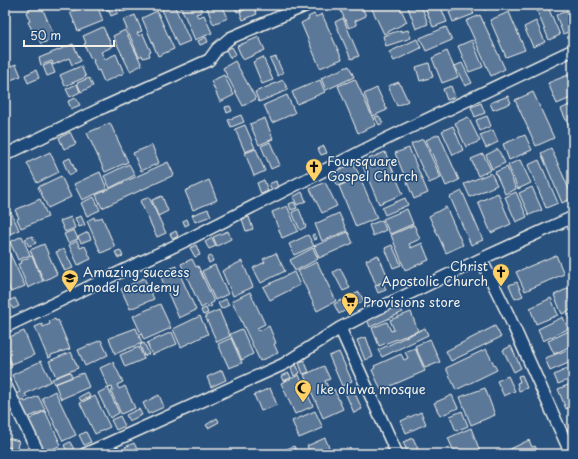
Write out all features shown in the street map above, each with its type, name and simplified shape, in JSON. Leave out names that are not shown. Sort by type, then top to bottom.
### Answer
[{"type":"street","points":[[5,155],[104,107],[209,60],[230,38],[307,5]]},
{"type":"street","points":[[5,326],[183,242],[388,138],[573,50]]},
{"type":"street","points":[[85,454],[284,364],[340,328],[481,259],[573,217]]},
{"type":"street","points":[[481,259],[508,314],[571,454]]},
{"type":"street","points":[[340,328],[397,454]]},
{"type":"street","points":[[5,384],[39,454]]},
{"type":"building","points":[[41,5],[55,38],[41,44],[28,22],[30,21],[26,12],[30,10],[28,7]]},
{"type":"building","points":[[82,5],[97,5],[103,21],[78,31],[70,12],[83,7]]},
{"type":"building","points":[[100,5],[115,5],[118,13],[111,16],[108,9],[102,11]]},
{"type":"building","points":[[118,5],[132,5],[126,7],[128,10],[123,12],[122,10],[120,11]]},
{"type":"building","points":[[160,5],[174,5],[190,41],[178,46]]},
{"type":"building","points":[[180,5],[200,5],[202,12],[196,14],[198,17],[204,15],[212,33],[195,40]]},
{"type":"building","points":[[206,5],[222,5],[228,18],[213,24]]},
{"type":"building","points":[[234,5],[253,5],[237,12]]},
{"type":"building","points":[[348,5],[361,5],[366,16],[355,21],[357,25],[349,28],[340,9]]},
{"type":"building","points":[[370,5],[399,5],[407,22],[384,34]]},
{"type":"building","points":[[407,5],[421,5],[428,24],[416,29]]},
{"type":"building","points":[[424,5],[440,5],[447,22],[433,27]]},
{"type":"building","points":[[470,5],[474,14],[453,22],[449,12]]},
{"type":"building","points":[[482,5],[494,5],[495,6],[484,10]]},
{"type":"building","points":[[253,6],[257,14],[243,20],[240,12]]},
{"type":"building","points":[[548,7],[560,35],[549,40],[537,11]]},
{"type":"building","points":[[569,10],[573,19],[573,30],[563,34],[556,15]]},
{"type":"building","points":[[157,11],[174,49],[158,56],[142,18]]},
{"type":"building","points":[[509,12],[525,50],[506,57],[490,20]]},
{"type":"building","points":[[314,14],[316,17],[322,14],[342,59],[320,68],[301,23],[309,19],[308,17]]},
{"type":"building","points":[[135,15],[142,31],[137,33],[139,36],[143,34],[151,52],[149,53],[150,56],[143,58],[142,55],[139,57],[123,20]]},
{"type":"building","points":[[480,15],[505,69],[491,76],[466,21]]},
{"type":"building","points":[[343,18],[359,56],[351,59],[335,22]]},
{"type":"building","points":[[536,21],[545,42],[533,47],[524,27]]},
{"type":"building","points":[[103,27],[112,46],[101,52],[105,59],[116,54],[124,73],[104,82],[99,70],[97,71],[93,58],[91,59],[84,44],[86,43],[83,36]]},
{"type":"building","points":[[446,27],[452,40],[426,51],[420,38]]},
{"type":"building","points":[[125,30],[142,65],[130,71],[113,36]]},
{"type":"building","points":[[401,30],[401,32],[408,30],[411,38],[386,46],[383,36]]},
{"type":"building","points":[[206,37],[208,42],[200,45],[198,41]]},
{"type":"building","points":[[259,37],[265,50],[243,60],[237,46]]},
{"type":"building","points":[[417,39],[421,48],[394,61],[389,52]]},
{"type":"building","points":[[472,40],[483,67],[469,72],[458,46]]},
{"type":"building","points":[[73,44],[81,61],[72,65],[69,58],[53,65],[52,61],[41,65],[39,58]]},
{"type":"building","points":[[5,46],[9,55],[5,57]]},
{"type":"building","points":[[232,47],[236,54],[230,58],[226,50]]},
{"type":"building","points":[[447,51],[458,77],[442,83],[432,58]]},
{"type":"building","points":[[5,57],[9,66],[5,68]]},
{"type":"building","points":[[263,57],[273,80],[262,84],[253,62]]},
{"type":"building","points":[[276,57],[283,73],[278,76],[270,59]]},
{"type":"building","points":[[235,61],[256,99],[243,106],[223,68]]},
{"type":"building","points":[[51,63],[55,73],[47,76],[43,66]]},
{"type":"building","points":[[429,63],[433,77],[420,81],[416,67]]},
{"type":"building","points":[[462,63],[472,83],[465,86],[455,66]]},
{"type":"building","points":[[16,64],[21,76],[8,81],[10,85],[5,88],[5,69]]},
{"type":"building","points":[[81,66],[86,77],[65,86],[60,75]]},
{"type":"building","points":[[349,66],[354,77],[326,90],[321,78]]},
{"type":"building","points":[[36,70],[39,78],[28,83],[25,75]]},
{"type":"building","points":[[573,73],[573,97],[557,104],[548,83]]},
{"type":"building","points":[[224,75],[234,95],[220,102],[211,81]]},
{"type":"building","points":[[89,78],[93,86],[81,92],[77,83]]},
{"type":"building","points":[[355,79],[376,125],[358,133],[338,86]]},
{"type":"building","points":[[283,80],[288,90],[259,102],[255,92]]},
{"type":"building","points":[[320,80],[325,92],[297,104],[292,92]]},
{"type":"building","points":[[399,82],[408,101],[397,106],[388,86]]},
{"type":"building","points":[[77,84],[80,92],[70,97],[66,89]]},
{"type":"building","points":[[451,86],[455,97],[447,100],[443,89]]},
{"type":"building","points":[[377,88],[387,110],[373,116],[364,94]]},
{"type":"building","points":[[533,92],[554,138],[536,146],[515,100]]},
{"type":"building","points":[[287,95],[295,113],[272,123],[264,105]]},
{"type":"building","points":[[508,96],[511,103],[493,110],[490,103]]},
{"type":"building","points":[[76,98],[80,105],[71,109],[68,101]]},
{"type":"building","points":[[481,103],[485,113],[475,117],[471,107]]},
{"type":"building","points":[[573,103],[573,130],[571,131],[561,109]]},
{"type":"building","points":[[230,106],[232,111],[227,113],[225,107]]},
{"type":"building","points":[[241,115],[244,122],[231,127],[228,120]]},
{"type":"building","points":[[379,116],[383,123],[379,125],[375,117]]},
{"type":"building","points":[[487,116],[491,126],[480,131],[476,120]]},
{"type":"building","points":[[468,117],[480,141],[466,147],[455,123]]},
{"type":"building","points":[[265,118],[273,139],[259,145],[250,124]]},
{"type":"building","points":[[110,123],[128,162],[105,172],[87,133]]},
{"type":"building","points":[[245,125],[255,148],[245,152],[235,129]]},
{"type":"building","points":[[453,126],[463,150],[453,155],[442,131]]},
{"type":"building","points":[[493,130],[498,142],[486,148],[480,135]]},
{"type":"building","points":[[70,132],[76,144],[64,149],[59,138]]},
{"type":"building","points":[[439,134],[459,180],[446,186],[426,140]]},
{"type":"building","points":[[525,135],[532,150],[509,160],[503,144]]},
{"type":"building","points":[[423,139],[441,178],[429,183],[411,144]]},
{"type":"building","points":[[270,142],[280,165],[271,169],[261,146]]},
{"type":"building","points":[[152,145],[159,163],[141,171],[133,153]]},
{"type":"building","points":[[324,146],[327,153],[321,155],[318,149]]},
{"type":"building","points":[[409,148],[428,193],[414,199],[395,153]]},
{"type":"building","points":[[551,148],[573,198],[562,203],[541,153]]},
{"type":"building","points":[[256,149],[265,171],[254,176],[245,153]]},
{"type":"building","points":[[498,149],[505,163],[492,169],[486,155]]},
{"type":"building","points":[[50,152],[59,172],[37,183],[27,163]]},
{"type":"building","points":[[385,152],[403,194],[379,204],[361,162]]},
{"type":"building","points":[[483,154],[491,170],[478,176],[471,159]]},
{"type":"building","points":[[70,158],[76,172],[69,175],[63,161]]},
{"type":"building","points":[[520,160],[531,183],[518,189],[508,165]]},
{"type":"building","points":[[539,160],[558,203],[546,208],[528,165]]},
{"type":"building","points":[[168,162],[174,175],[102,208],[96,195]]},
{"type":"building","points":[[352,162],[359,174],[338,186],[331,174]]},
{"type":"building","points":[[129,164],[135,175],[110,188],[104,176]]},
{"type":"building","points":[[507,167],[516,189],[505,194],[495,172]]},
{"type":"building","points":[[573,168],[573,181],[568,170]]},
{"type":"building","points":[[100,172],[107,189],[82,200],[74,184]]},
{"type":"building","points":[[491,173],[497,185],[470,197],[464,184]]},
{"type":"building","points":[[61,176],[71,197],[48,208],[38,187]]},
{"type":"building","points":[[360,177],[377,218],[356,227],[339,186]]},
{"type":"building","points":[[209,180],[217,200],[193,210],[185,191]]},
{"type":"building","points":[[264,180],[268,191],[261,194],[257,183]]},
{"type":"building","points":[[276,181],[278,188],[272,190],[269,184]]},
{"type":"building","points":[[325,182],[337,206],[322,213],[310,189]]},
{"type":"building","points":[[532,187],[542,210],[529,215],[519,193]]},
{"type":"building","points":[[462,191],[483,240],[471,245],[450,197]]},
{"type":"building","points":[[302,192],[306,201],[297,205],[293,197]]},
{"type":"building","points":[[516,192],[527,217],[516,222],[505,197]]},
{"type":"building","points":[[498,193],[511,224],[491,233],[478,202]]},
{"type":"building","points":[[162,196],[168,211],[158,216],[152,200]]},
{"type":"building","points":[[94,197],[100,210],[87,216],[81,203]]},
{"type":"building","points":[[149,197],[166,233],[157,237],[140,201]]},
{"type":"building","points":[[405,198],[408,205],[385,215],[382,208]]},
{"type":"building","points":[[40,199],[48,217],[21,228],[17,219],[19,218],[15,210]]},
{"type":"building","points":[[294,202],[297,208],[291,210],[289,204]]},
{"type":"building","points":[[287,206],[298,231],[282,238],[272,212]]},
{"type":"building","points":[[446,207],[463,245],[446,253],[429,216]]},
{"type":"building","points":[[208,209],[211,216],[195,222],[192,215]]},
{"type":"building","points":[[299,209],[306,227],[300,230],[292,212]]},
{"type":"building","points":[[407,209],[413,224],[390,234],[383,219]]},
{"type":"building","points":[[11,212],[19,230],[5,236],[5,215]]},
{"type":"building","points":[[339,213],[347,231],[322,241],[315,224]]},
{"type":"building","points":[[81,216],[85,225],[79,227],[75,218]]},
{"type":"building","points":[[71,217],[75,228],[65,232],[60,221]]},
{"type":"building","points":[[94,217],[95,220],[102,217],[115,247],[101,253],[87,221]]},
{"type":"building","points":[[249,217],[253,229],[246,231],[242,219]]},
{"type":"building","points":[[187,219],[189,224],[185,226],[183,221]]},
{"type":"building","points":[[382,220],[386,230],[373,236],[369,225]]},
{"type":"building","points":[[414,225],[420,239],[409,244],[411,248],[422,243],[429,260],[405,270],[391,235]]},
{"type":"building","points":[[74,230],[78,239],[68,243],[64,234]]},
{"type":"building","points":[[176,231],[178,236],[173,239],[170,234]]},
{"type":"building","points":[[228,231],[231,239],[217,246],[213,237]]},
{"type":"building","points":[[88,232],[91,239],[81,243],[78,237]]},
{"type":"building","points":[[348,232],[353,243],[319,258],[314,246]]},
{"type":"building","points":[[315,234],[317,239],[314,240],[312,235]]},
{"type":"building","points":[[308,235],[314,246],[294,255],[289,244]]},
{"type":"building","points":[[22,236],[30,255],[18,260],[10,242]]},
{"type":"building","points":[[32,236],[36,243],[29,246],[25,239]]},
{"type":"building","points":[[212,238],[216,246],[209,249],[205,242]]},
{"type":"building","points":[[77,241],[80,248],[85,246],[91,259],[78,265],[69,245]]},
{"type":"building","points":[[5,243],[25,286],[11,292],[5,278]]},
{"type":"building","points":[[44,244],[57,274],[44,281],[30,250]]},
{"type":"building","points":[[196,245],[200,255],[195,257],[190,248]]},
{"type":"building","points":[[392,245],[401,265],[393,268],[385,248]]},
{"type":"building","points":[[313,248],[318,259],[295,271],[290,260]]},
{"type":"building","points":[[64,249],[73,268],[65,271],[56,252]]},
{"type":"building","points":[[120,250],[123,256],[118,258],[115,252]]},
{"type":"building","points":[[276,253],[285,271],[261,283],[253,268],[265,262],[263,259]]},
{"type":"building","points":[[378,255],[389,279],[376,285],[366,260]]},
{"type":"building","points":[[556,255],[564,274],[525,291],[516,272]]},
{"type":"building","points":[[32,256],[43,281],[28,288],[18,264]]},
{"type":"building","points":[[211,256],[213,261],[209,263],[207,258]]},
{"type":"building","points":[[192,259],[196,267],[198,266],[214,302],[210,304],[212,306],[208,308],[207,305],[201,308],[181,264]]},
{"type":"building","points":[[242,261],[253,287],[233,296],[222,271]]},
{"type":"building","points":[[317,262],[336,301],[317,311],[298,271]]},
{"type":"building","points":[[215,265],[228,294],[215,300],[202,271]]},
{"type":"building","points":[[176,266],[196,310],[179,318],[159,273]]},
{"type":"building","points":[[340,268],[350,288],[343,291],[333,272]]},
{"type":"building","points":[[294,272],[300,285],[270,300],[263,287]]},
{"type":"building","points":[[144,278],[154,299],[130,309],[121,289]]},
{"type":"building","points":[[383,282],[386,290],[378,293],[375,286]]},
{"type":"building","points":[[517,282],[523,296],[515,299],[509,285]]},
{"type":"building","points":[[573,286],[573,309],[562,314],[554,295]]},
{"type":"building","points":[[250,292],[265,324],[257,328],[259,331],[269,326],[276,343],[274,344],[278,353],[260,361],[232,301]]},
{"type":"building","points":[[359,292],[364,301],[347,309],[343,300]]},
{"type":"building","points":[[15,298],[19,306],[13,309],[9,301]]},
{"type":"building","points":[[551,298],[558,315],[536,324],[530,308]]},
{"type":"building","points":[[226,299],[229,305],[221,309],[218,303]]},
{"type":"building","points":[[342,300],[346,310],[339,314],[334,304]]},
{"type":"building","points":[[160,304],[171,328],[144,340],[133,316]]},
{"type":"building","points":[[400,306],[403,312],[370,327],[367,319]]},
{"type":"building","points":[[206,308],[208,313],[203,315],[201,310]]},
{"type":"building","points":[[219,310],[230,336],[217,342],[205,316]]},
{"type":"building","points":[[411,312],[418,331],[379,346],[372,328],[387,322],[391,331],[394,330],[390,320]]},
{"type":"building","points":[[573,313],[573,326],[568,315]]},
{"type":"building","points":[[200,316],[208,334],[181,347],[173,329]]},
{"type":"building","points":[[563,317],[568,329],[543,341],[538,329]]},
{"type":"building","points":[[55,319],[56,321],[58,320],[70,349],[51,355],[51,357],[48,358],[35,327],[42,324],[43,327],[50,324],[49,321]]},
{"type":"building","points":[[495,326],[501,337],[451,361],[446,351]]},
{"type":"building","points":[[136,328],[142,343],[115,354],[109,338]]},
{"type":"building","points":[[425,328],[428,335],[382,357],[378,350]]},
{"type":"building","points":[[242,329],[253,354],[242,360],[230,334]]},
{"type":"building","points":[[573,329],[573,345],[554,354],[548,341]]},
{"type":"building","points":[[24,331],[34,355],[12,364],[5,347],[5,339]]},
{"type":"building","points":[[172,332],[177,344],[152,355],[147,343]]},
{"type":"building","points":[[366,337],[373,357],[365,360],[357,340]]},
{"type":"building","points":[[231,338],[242,363],[229,368],[218,344]]},
{"type":"building","points":[[430,339],[440,362],[425,368],[415,346]]},
{"type":"building","points":[[101,340],[108,355],[85,366],[78,350]]},
{"type":"building","points":[[144,343],[149,354],[144,356],[140,345]]},
{"type":"building","points":[[511,346],[521,368],[514,372],[503,350]]},
{"type":"building","points":[[139,347],[144,359],[125,367],[120,355]]},
{"type":"building","points":[[415,348],[425,371],[381,390],[372,370],[375,368],[374,366],[401,354],[404,360],[408,358],[405,352]]},
{"type":"building","points":[[573,348],[573,361],[550,371],[545,358]]},
{"type":"building","points":[[486,349],[497,370],[456,390],[446,368]]},
{"type":"building","points":[[5,351],[12,367],[5,370]]},
{"type":"building","points":[[71,352],[78,368],[56,377],[49,361]]},
{"type":"building","points":[[339,352],[352,381],[342,386],[329,356]]},
{"type":"building","points":[[304,360],[309,372],[303,374],[299,363]]},
{"type":"building","points":[[41,361],[51,381],[25,394],[27,397],[18,402],[14,395],[20,392],[12,375]]},
{"type":"building","points":[[113,362],[123,382],[117,385],[119,389],[125,386],[135,408],[121,414],[111,391],[113,390],[112,387],[109,388],[100,368]]},
{"type":"building","points":[[296,364],[300,373],[294,376],[290,366]]},
{"type":"building","points":[[324,366],[330,379],[325,381],[330,391],[334,389],[343,409],[323,418],[304,375]]},
{"type":"building","points":[[573,366],[573,378],[558,384],[554,375]]},
{"type":"building","points":[[222,370],[226,380],[211,387],[207,377]]},
{"type":"building","points":[[70,372],[72,377],[54,384],[52,379]]},
{"type":"building","points":[[83,373],[89,387],[61,399],[55,384]]},
{"type":"building","points":[[289,373],[291,378],[283,381],[281,376]]},
{"type":"building","points":[[299,375],[313,406],[295,414],[281,383]]},
{"type":"building","points":[[522,375],[527,388],[519,391],[517,383],[520,382],[518,376]]},
{"type":"building","points":[[508,376],[515,391],[504,396],[497,381]]},
{"type":"building","points":[[573,383],[573,406],[566,409],[558,389]]},
{"type":"building","points":[[352,387],[362,409],[354,413],[344,390]]},
{"type":"building","points":[[108,388],[119,413],[110,418],[98,393]]},
{"type":"building","points":[[270,388],[277,405],[261,411],[254,395]]},
{"type":"building","points":[[485,388],[495,415],[471,425],[460,397]]},
{"type":"building","points":[[55,391],[76,435],[63,441],[42,398]]},
{"type":"building","points":[[88,392],[90,397],[81,401],[79,397]]},
{"type":"building","points":[[159,395],[164,407],[148,414],[143,403]]},
{"type":"building","points":[[452,395],[458,408],[440,416],[434,403]]},
{"type":"building","points":[[38,396],[45,410],[27,418],[20,402],[24,400],[25,402]]},
{"type":"building","points":[[95,396],[110,427],[95,434],[80,403]]},
{"type":"building","points":[[139,409],[142,415],[129,421],[126,415]]},
{"type":"building","points":[[45,411],[61,445],[44,453],[28,420]]},
{"type":"building","points":[[315,411],[323,428],[299,438],[292,421]]},
{"type":"building","points":[[462,411],[468,426],[456,431],[450,416]]},
{"type":"building","points":[[421,412],[426,424],[406,433],[401,421]]},
{"type":"building","points":[[120,416],[125,426],[116,430],[111,420]]},
{"type":"building","points":[[217,418],[219,422],[208,428],[206,425]]},
{"type":"building","points":[[471,428],[481,454],[455,454],[448,438]]},
{"type":"building","points":[[573,428],[573,439],[569,441],[565,431]]},
{"type":"building","points":[[86,432],[91,442],[84,445],[79,435]]},
{"type":"building","points":[[8,438],[19,441],[16,450],[6,446]]},
{"type":"building","points":[[325,438],[332,454],[311,454],[307,446]]},
{"type":"building","points":[[413,438],[418,449],[408,453],[403,442]]},
{"type":"building","points":[[529,440],[532,447],[535,446],[539,454],[500,454]]},
{"type":"building","points":[[70,442],[74,449],[67,452],[64,445]]},
{"type":"building","points":[[134,443],[137,449],[128,453],[125,447]]},
{"type":"building","points":[[294,446],[298,454],[275,454]]},
{"type":"building","points":[[5,447],[24,454],[5,454]]},
{"type":"place","name":"Foursquare Gospel Church","points":[[314,182]]},
{"type":"place","name":"Christ Apostolic Church","points":[[501,287]]},
{"type":"place","name":"Amazing success model academy","points":[[70,293]]},
{"type":"place","name":"Provisions store","points":[[350,316]]},
{"type":"place","name":"Ike oluwa mosque","points":[[303,403]]}]
